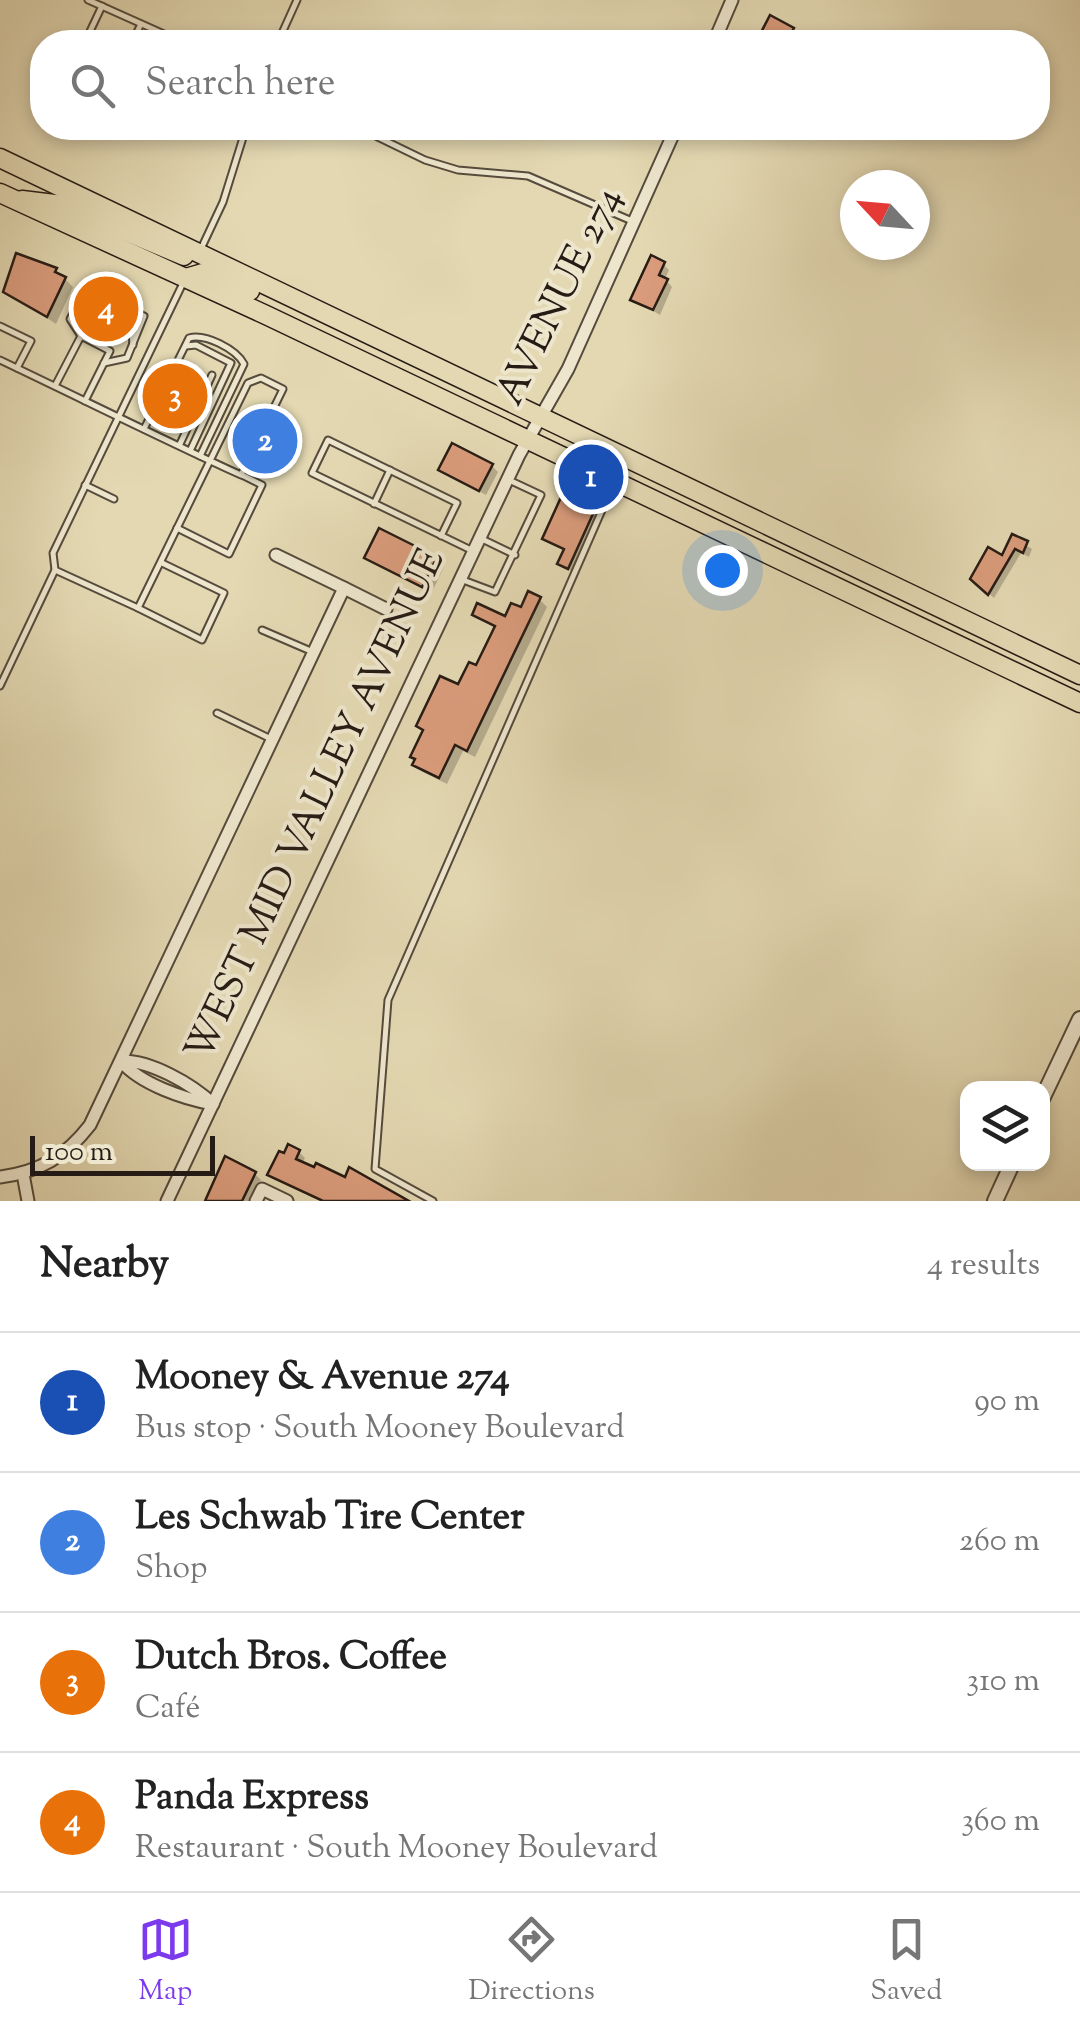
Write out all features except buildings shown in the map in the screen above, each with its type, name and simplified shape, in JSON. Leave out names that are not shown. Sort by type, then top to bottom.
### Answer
[{"type":"main road","points":[[0,158],[1080,674]]},
{"type":"main road","points":[[6,201],[48,200],[174,255],[198,254]]},
{"type":"main road","points":[[6,201],[186,278],[1080,703]]},
{"type":"main road","points":[[186,278],[204,273],[337,329],[363,332]]},
{"type":"street","points":[[719,30],[732,0]]},
{"type":"street","name":"AVENUE 274","points":[[528,440],[542,418],[671,140]]},
{"type":"street","name":"WEST MID VALLEY AVENUE","points":[[168,1201],[528,440]]},
{"type":"street","points":[[276,555],[386,608]]},
{"type":"street","points":[[0,1177],[46,1166],[78,1140],[121,1062],[344,588]]},
{"type":"street","points":[[1050,1082],[1080,1020]]},
{"type":"street","points":[[121,1062],[134,1060],[199,1091],[213,1104]]},
{"type":"street","points":[[995,1201],[1009,1171]]},
{"type":"street","points":[[22,1174],[31,1200]]},
{"type":"street","points":[[256,1201],[262,1189],[287,1201]]},
{"type":"lane","points":[[88,0],[155,30]]},
{"type":"lane","points":[[284,30],[298,0]]},
{"type":"lane","points":[[91,30],[102,6]]},
{"type":"lane","points":[[138,30],[141,24]]},
{"type":"lane","points":[[198,254],[222,202],[242,140]]},
{"type":"lane","points":[[384,140],[425,160],[458,170],[528,176],[634,222]]},
{"type":"lane","points":[[0,686],[55,570],[53,553],[186,278]]},
{"type":"lane","points":[[85,401],[110,350],[81,336],[70,319],[87,289],[140,311],[145,322],[134,348],[119,362],[104,363]]},
{"type":"lane","points":[[0,326],[31,342],[18,368]]},
{"type":"lane","points":[[144,429],[184,347],[193,334],[199,335],[239,355],[244,364],[200,456]]},
{"type":"lane","points":[[55,386],[81,336]]},
{"type":"lane","points":[[184,347],[196,345],[231,364],[190,451]]},
{"type":"lane","points":[[0,360],[262,485],[229,554],[177,528]]},
{"type":"lane","points":[[179,446],[212,374]]},
{"type":"lane","points":[[138,608],[248,383],[261,378],[282,389],[241,475]]},
{"type":"lane","points":[[441,536],[457,503],[328,440],[312,474],[374,504],[441,536],[473,551]]},
{"type":"lane","points":[[374,504],[390,470]]},
{"type":"lane","points":[[460,578],[495,592],[516,556],[541,495],[507,480]]},
{"type":"lane","points":[[432,1201],[375,1169],[385,1012],[614,482]]},
{"type":"lane","points":[[85,485],[114,499]]},
{"type":"lane","points":[[480,538],[516,556]]},
{"type":"lane","points":[[55,570],[202,640],[224,593],[161,562]]},
{"type":"lane","points":[[262,630],[313,652]]},
{"type":"lane","points":[[218,712],[271,739]]},
{"type":"path","points":[[149,420],[153,422],[159,410],[188,425]]},
{"type":"place","name":"Panda Express","points":[[106,309]]},
{"type":"place","name":"Dutch Bros. Coffee","points":[[175,396]]},
{"type":"place","name":"Les Schwab Tire Center","points":[[265,441]]},
{"type":"place","name":"Mooney & Avenue 274","points":[[591,477]]}]
